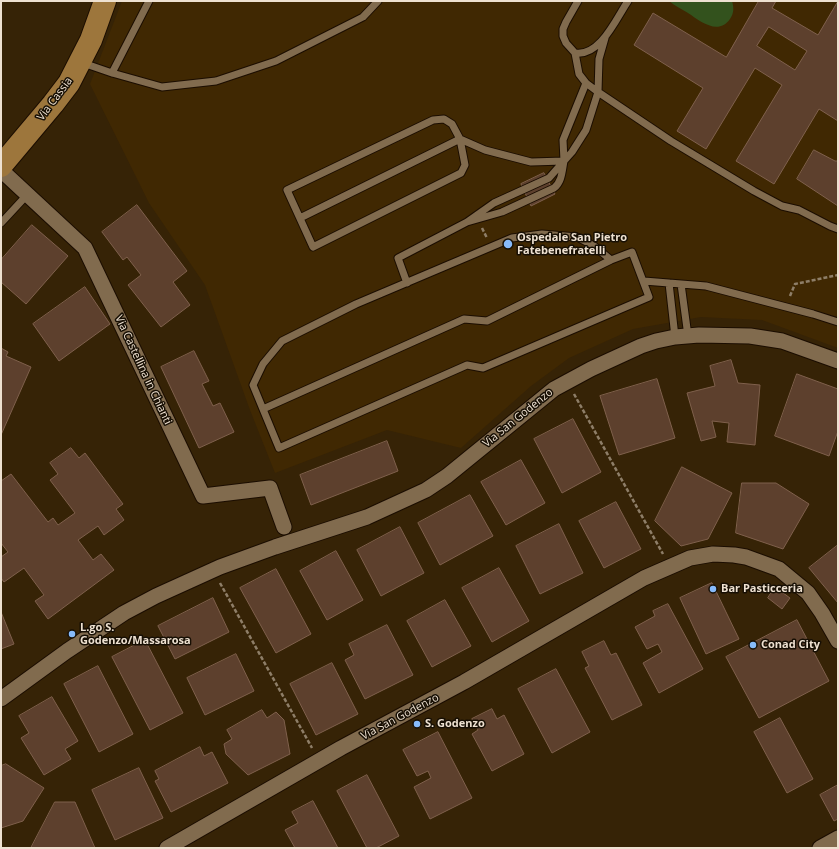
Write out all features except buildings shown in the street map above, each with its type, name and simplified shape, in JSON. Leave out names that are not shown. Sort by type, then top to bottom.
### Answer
[{"type":"main road","name":"Via Cassia","points":[[1,166],[69,83],[96,26],[105,1]]},
{"type":"street","name":"Via Castellina in Chianti","points":[[1,170],[85,248],[203,496],[270,488],[284,528]]},
{"type":"street","name":"Via San Godenzo","points":[[1,699],[67,651],[124,613],[167,591],[213,571],[290,541],[353,522],[426,490],[447,476],[554,389],[591,369],[641,346],[656,341],[682,336],[765,337],[800,346],[838,360]]},
{"type":"street","name":"Via San Godenzo","points":[[167,848],[319,761],[471,678],[644,578],[690,558],[713,554],[740,556],[757,560],[778,569],[808,593],[838,641]]},
{"type":"street","points":[[820,848],[838,838]]},
{"type":"lane","points":[[112,73],[149,1]]},
{"type":"lane","points":[[80,62],[162,87],[216,81],[276,61],[363,17],[378,1]]},
{"type":"lane","points":[[578,1],[563,29],[563,36],[566,43],[574,53],[579,74],[586,83],[671,141],[754,191],[782,206],[799,210],[838,229]]},
{"type":"lane","points":[[574,53],[582,54],[592,50],[605,38],[628,1]]},
{"type":"lane","points":[[407,283],[398,258],[467,222],[494,203],[549,178],[572,152],[586,130],[598,92],[600,59],[605,38]]},
{"type":"lane","points":[[467,222],[502,212],[554,188],[558,184],[564,161],[564,140],[586,83]]},
{"type":"lane","points":[[444,119],[452,124],[460,139],[465,165],[461,173],[313,247],[287,190],[433,120],[444,119]]},
{"type":"lane","points":[[460,139],[484,150],[531,162],[564,161]]},
{"type":"lane","points":[[300,218],[460,139]]},
{"type":"lane","points":[[1,223],[27,195]]},
{"type":"lane","points":[[263,409],[464,319],[487,321],[611,260],[632,252],[649,296],[483,368],[467,365],[279,448],[253,385],[263,364],[282,341],[356,304],[512,238],[542,234],[577,237],[594,246],[611,260]]},
{"type":"lane","points":[[644,281],[706,286],[838,322]]},
{"type":"lane","points":[[668,283],[682,336]]},
{"type":"lane","points":[[681,284],[682,336]]},
{"type":"path","points":[[785,307],[795,284],[838,275]]},
{"type":"path","points":[[575,396],[662,551]]},
{"type":"path","points":[[213,571],[319,761]]},
{"type":"shaded area","name":"Ospedale San Pietro Fatebenefratelli","points":[[122,1],[838,1],[838,348],[762,320],[701,317],[633,329],[569,358],[531,386],[461,448],[387,430],[275,473],[250,410],[205,285],[149,203],[90,84]]},
{"type":"green space","points":[[669,1],[732,1],[733,13],[725,24],[715,27],[703,23]]},
{"type":"place","name":"Ospedale San Pietro Fatebenefratelli","points":[[508,244]]},
{"type":"place","name":"Bar Pasticceria","points":[[713,589]]},
{"type":"place","name":"L.go S. Godenzo/Massarosa","points":[[72,634]]},
{"type":"place","name":"Conad City","points":[[753,645]]},
{"type":"place","name":"S. Godenzo","points":[[417,724]]}]
